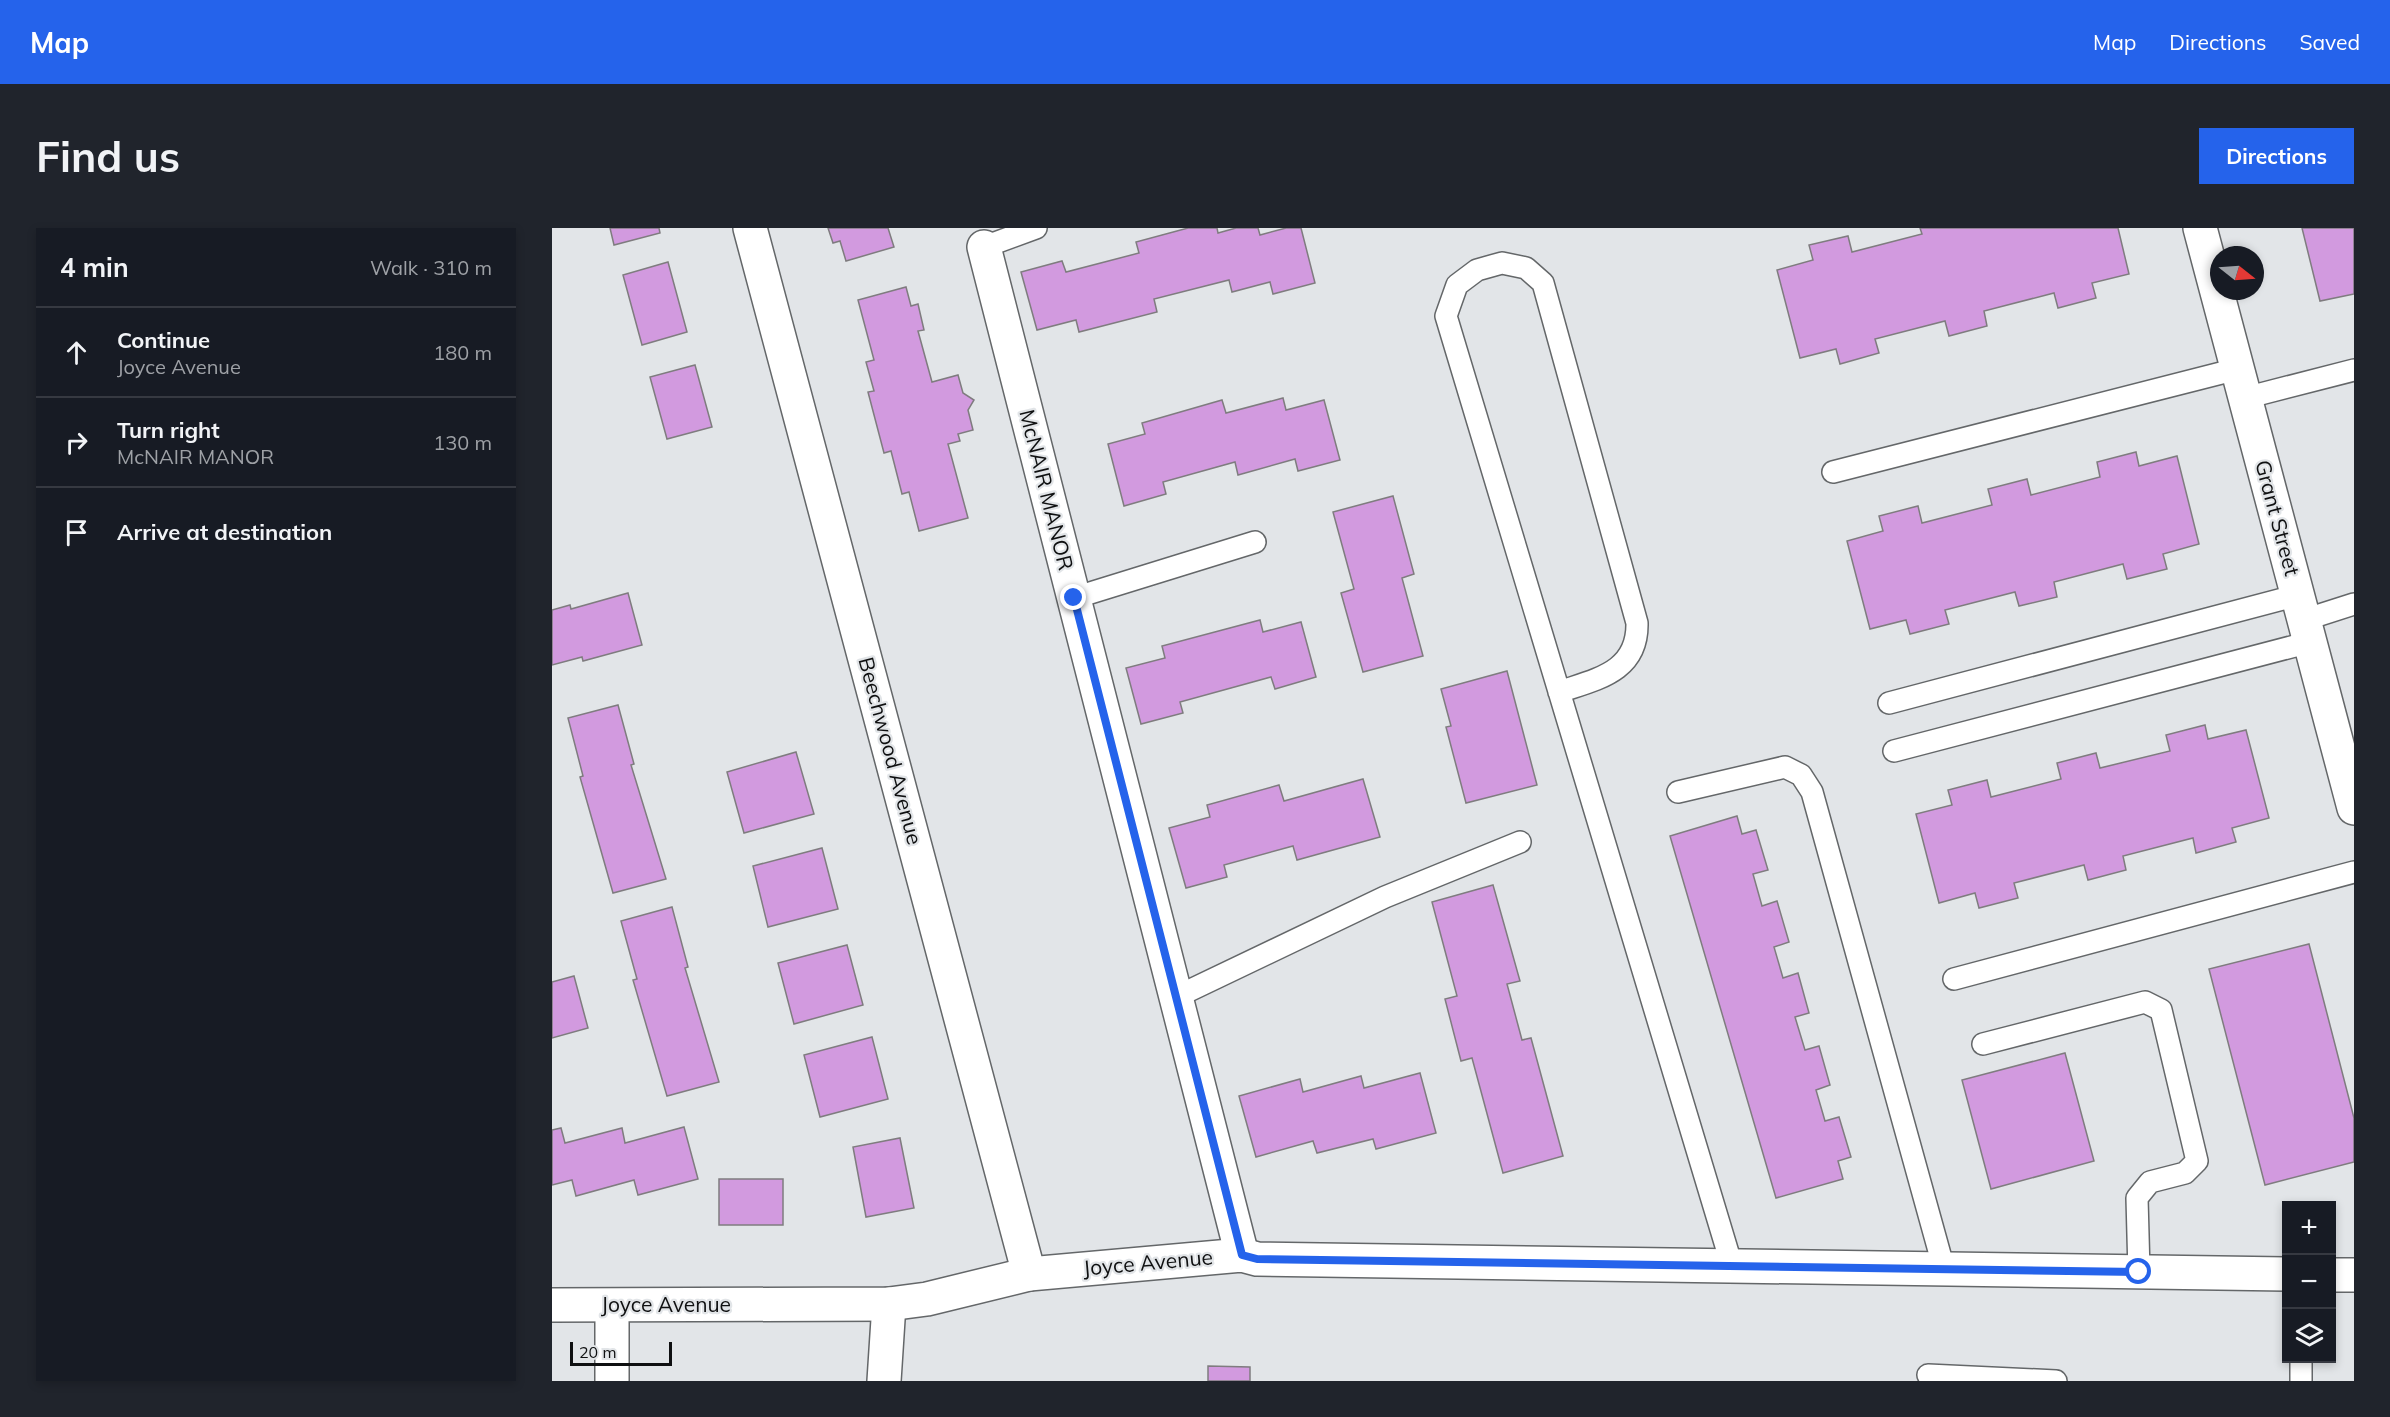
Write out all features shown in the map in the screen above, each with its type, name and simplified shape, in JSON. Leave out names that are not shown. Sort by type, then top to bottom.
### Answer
[{"type":"street","name":"Beechwood Avenue","points":[[750,228],[1029,1274]]},
{"type":"street","name":"Grant Street","points":[[2200,228],[2354,808]]},
{"type":"street","name":"McNAIR MANOR","points":[[984,247],[1242,1255]]},
{"type":"street","name":"Joyce Avenue","points":[[552,1305],[889,1304],[927,1299],[1029,1274],[1242,1255],[1257,1259],[2282,1274]]},
{"type":"street","points":[[2336,1275],[2354,1275]]},
{"type":"street","points":[[884,1381],[889,1304]]},
{"type":"street","points":[[612,1306],[612,1381]]},
{"type":"lane","points":[[984,247],[1036,228]]},
{"type":"lane","points":[[1559,692],[1611,674],[1625,663],[1637,641],[1637,623],[1543,283],[1526,268],[1502,263],[1478,270],[1457,285],[1446,316],[1559,692],[1732,1266]]},
{"type":"lane","points":[[1833,472],[2241,384],[2354,370]]},
{"type":"lane","points":[[1074,598],[1255,542]]},
{"type":"lane","points":[[1894,751],[2354,604]]},
{"type":"lane","points":[[1889,703],[2304,619]]},
{"type":"lane","points":[[1678,792],[1785,768],[1801,775],[1812,792],[1944,1269]]},
{"type":"lane","points":[[1176,997],[1385,897],[1520,842]]},
{"type":"lane","points":[[1954,979],[2354,872]]},
{"type":"lane","points":[[1983,1044],[2145,1002],[2161,1010],[2197,1161],[2185,1173],[2150,1182],[2137,1198],[2139,1272]]},
{"type":"lane","points":[[2301,1363],[2301,1381]]},
{"type":"lane","points":[[1928,1375],[2056,1381]]},
{"type":"building","points":[[610,228],[659,228],[660,233],[614,245]]},
{"type":"building","points":[[828,228],[888,228],[894,247],[846,261],[840,241],[833,243]]},
{"type":"building","points":[[1188,228],[1217,228],[1218,233],[1236,228],[1258,228],[1260,235],[1286,228],[1301,228],[1315,283],[1273,294],[1270,282],[1232,292],[1229,280],[1154,299],[1157,312],[1079,332],[1076,320],[1037,330],[1021,272],[1062,261],[1066,272],[1139,253],[1136,242]]},
{"type":"building","points":[[1920,228],[2118,228],[2129,274],[2092,283],[2096,298],[2058,308],[2054,293],[1984,311],[1987,326],[1949,336],[1945,321],[1875,339],[1879,353],[1840,364],[1836,349],[1800,358],[1777,270],[1813,260],[1809,245],[1848,236],[1852,252],[1922,234]]},
{"type":"building","points":[[2302,228],[2354,228],[2354,294],[2320,301]]},
{"type":"building","points":[[668,262],[687,332],[642,345],[623,275]]},
{"type":"building","points":[[906,287],[911,306],[918,304],[924,330],[918,331],[932,382],[958,375],[963,393],[974,400],[968,410],[973,430],[958,434],[960,441],[948,444],[968,518],[919,531],[909,492],[902,494],[891,451],[884,453],[868,392],[874,391],[866,362],[874,360],[858,300]]},
{"type":"building","points":[[695,365],[712,427],[667,439],[650,377]]},
{"type":"building","points":[[1283,398],[1286,410],[1324,400],[1340,460],[1298,471],[1295,459],[1238,475],[1235,462],[1163,482],[1166,494],[1124,506],[1108,444],[1145,434],[1142,423],[1222,400],[1226,413]]},
{"type":"building","points":[[2136,452],[2139,466],[2177,456],[2199,544],[2163,554],[2167,569],[2127,579],[2123,564],[2054,582],[2057,597],[2019,606],[2015,592],[1945,610],[1949,624],[1910,634],[1906,620],[1870,629],[1847,541],[1883,531],[1879,516],[1918,506],[1922,523],[1992,505],[1988,489],[2027,479],[2031,495],[2100,477],[2097,462]]},
{"type":"building","points":[[1393,496],[1414,574],[1402,578],[1423,656],[1363,672],[1341,593],[1354,589],[1333,512]]},
{"type":"building","points":[[628,593],[642,645],[583,661],[582,657],[552,665],[552,610],[570,605],[571,609]]},
{"type":"building","points":[[1260,620],[1263,632],[1301,622],[1316,677],[1275,689],[1271,677],[1180,702],[1183,713],[1141,724],[1126,668],[1165,658],[1162,646]]},
{"type":"building","points":[[1507,671],[1537,785],[1466,803],[1446,727],[1451,726],[1441,689]]},
{"type":"building","points":[[618,705],[634,764],[631,765],[666,879],[613,893],[580,777],[583,776],[568,718]]},
{"type":"building","points":[[2205,725],[2208,739],[2246,730],[2269,818],[2232,828],[2236,842],[2196,853],[2193,838],[2123,856],[2126,870],[2088,880],[2084,865],[2014,883],[2018,898],[1979,908],[1975,893],[1939,903],[1916,814],[1952,805],[1948,790],[1987,780],[1991,797],[2061,779],[2057,763],[2096,753],[2100,768],[2170,751],[2166,735]]},
{"type":"building","points":[[796,752],[814,814],[744,833],[727,772]]},
{"type":"building","points":[[1363,779],[1380,837],[1297,860],[1293,846],[1224,865],[1227,877],[1186,888],[1169,828],[1210,817],[1207,805],[1279,785],[1284,801]]},
{"type":"building","points":[[1737,816],[1742,834],[1756,830],[1768,870],[1753,874],[1762,906],[1777,901],[1789,942],[1774,947],[1783,978],[1798,973],[1809,1013],[1795,1017],[1805,1050],[1819,1046],[1830,1085],[1816,1090],[1825,1121],[1839,1117],[1851,1157],[1838,1161],[1843,1179],[1776,1198],[1670,836]]},
{"type":"building","points":[[822,848],[838,909],[768,927],[753,866]]},
{"type":"building","points":[[1493,885],[1520,981],[1507,984],[1522,1040],[1531,1038],[1563,1156],[1503,1173],[1472,1058],[1461,1061],[1445,999],[1457,996],[1432,902]]},
{"type":"building","points":[[672,907],[688,967],[685,968],[719,1082],[667,1096],[633,980],[637,979],[621,921]]},
{"type":"building","points":[[2309,944],[2354,1118],[2354,1162],[2265,1185],[2209,969]]},
{"type":"building","points":[[847,945],[863,1005],[794,1024],[778,963]]},
{"type":"building","points":[[574,976],[588,1028],[552,1038],[552,982]]},
{"type":"building","points":[[872,1037],[888,1099],[820,1117],[804,1055]]},
{"type":"building","points":[[2065,1053],[2094,1161],[1991,1189],[1962,1080]]},
{"type":"building","points":[[1420,1073],[1436,1133],[1376,1149],[1373,1139],[1317,1153],[1313,1141],[1256,1157],[1239,1096],[1300,1079],[1303,1092],[1361,1076],[1364,1088]]},
{"type":"building","points":[[684,1127],[698,1179],[638,1195],[634,1180],[576,1196],[572,1180],[552,1185],[552,1130],[561,1128],[565,1143],[622,1128],[625,1143]]},
{"type":"building","points":[[900,1138],[914,1208],[866,1217],[853,1147]]},
{"type":"building","points":[[719,1179],[783,1179],[783,1225],[719,1225]]},
{"type":"building","points":[[1208,1366],[1250,1367],[1250,1381],[1208,1381]]},
{"type":"route","points":[[1074,598],[1242,1255],[1257,1259],[2139,1272]]}]
